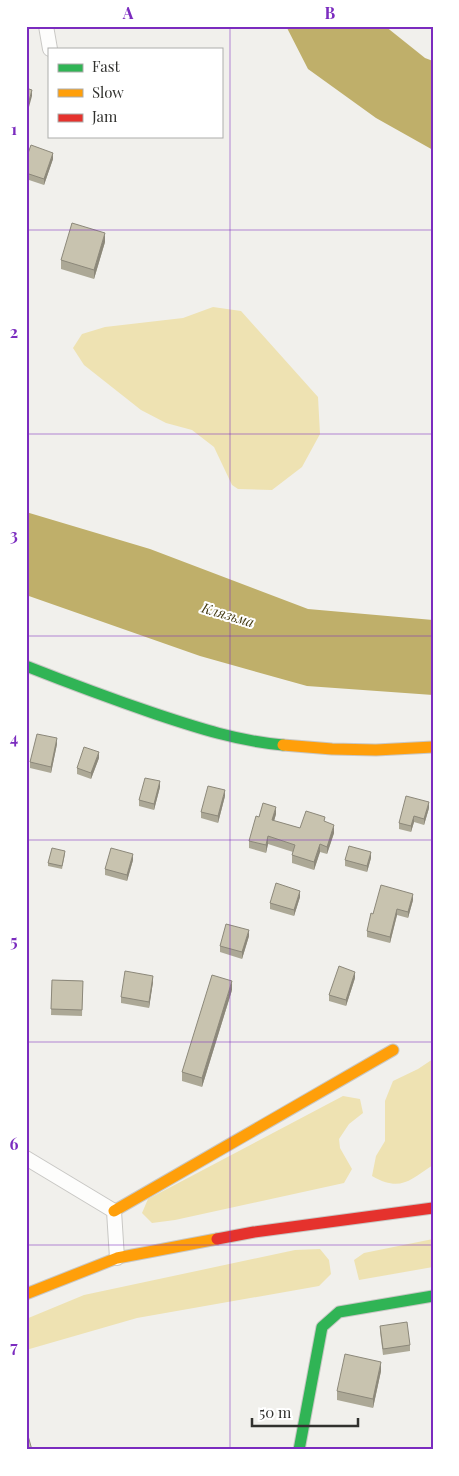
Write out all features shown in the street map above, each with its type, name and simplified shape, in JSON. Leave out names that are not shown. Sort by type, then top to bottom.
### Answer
[{"type":"main road","points":[[26,666],[88,691],[212,733],[258,743],[332,749],[376,750],[433,747]]},
{"type":"main road","points":[[114,1211],[393,1050]]},
{"type":"main road","points":[[26,1294],[117,1258],[254,1232],[433,1208]]},
{"type":"main road","points":[[298,1450],[322,1327],[339,1312],[433,1296]]},
{"type":"street","points":[[46,26],[50,48]]},
{"type":"street","points":[[26,1158],[114,1211],[117,1258]]},
{"type":"shaded area","points":[[213,307],[241,311],[318,397],[320,434],[302,467],[272,490],[238,489],[232,485],[214,447],[192,430],[166,423],[141,410],[84,365],[73,348],[82,334],[105,327],[183,318]]},
{"type":"shaded area","points":[[433,1059],[433,1165],[411,1180],[397,1184],[382,1181],[372,1176],[376,1156],[385,1141],[385,1101],[393,1081],[418,1069]]},
{"type":"shaded area","points":[[343,1096],[360,1099],[363,1113],[349,1124],[339,1139],[340,1148],[352,1169],[344,1183],[175,1220],[152,1223],[142,1213],[148,1199]]},
{"type":"shaded area","points":[[433,1239],[433,1267],[359,1280],[354,1260],[364,1253]]},
{"type":"shaded area","points":[[320,1249],[329,1260],[331,1274],[319,1286],[137,1318],[26,1350],[26,1319],[84,1295],[295,1250]]},
{"type":"water","points":[[286,26],[385,26],[425,58],[433,61],[433,150],[376,118],[308,69]]},
{"type":"water","name":"Клязьма","points":[[26,512],[150,549],[308,609],[433,620],[433,695],[307,686],[200,656],[26,595]]},
{"type":"building","points":[[26,88],[32,90],[26,112]]},
{"type":"building","points":[[31,145],[53,153],[44,179],[26,173],[26,159]]},
{"type":"building","points":[[72,223],[105,233],[94,270],[61,260]]},
{"type":"building","points":[[37,734],[57,738],[51,767],[30,762]]},
{"type":"building","points":[[84,747],[99,752],[91,773],[77,768]]},
{"type":"building","points":[[145,778],[160,781],[154,804],[139,800]]},
{"type":"building","points":[[208,786],[225,790],[218,816],[201,812]]},
{"type":"building","points":[[406,796],[429,802],[424,819],[414,816],[411,826],[399,823]]},
{"type":"building","points":[[263,803],[276,807],[272,820],[300,828],[306,811],[325,817],[324,821],[334,825],[327,847],[320,844],[314,862],[292,855],[295,845],[268,836],[266,845],[249,841],[256,816],[259,817]]},
{"type":"building","points":[[349,846],[371,852],[367,866],[345,860]]},
{"type":"building","points":[[52,848],[65,851],[62,866],[48,863]]},
{"type":"building","points":[[111,848],[133,854],[127,875],[105,869]]},
{"type":"building","points":[[276,883],[300,891],[294,910],[270,903]]},
{"type":"building","points":[[381,885],[413,894],[408,912],[397,909],[390,937],[367,931]]},
{"type":"building","points":[[226,924],[249,930],[242,952],[220,946]]},
{"type":"building","points":[[339,966],[355,972],[346,1000],[329,995]]},
{"type":"building","points":[[125,971],[153,976],[149,1002],[121,997]]},
{"type":"building","points":[[212,975],[232,981],[202,1078],[182,1072]]},
{"type":"building","points":[[52,980],[83,981],[82,1010],[51,1009]]},
{"type":"building","points":[[407,1322],[410,1345],[383,1349],[380,1326]]},
{"type":"building","points":[[345,1354],[381,1362],[373,1399],[337,1391]]},
{"type":"building","points":[[27,1432],[32,1450],[26,1450]]},
{"type":"traffic: fast","points":[[26,666],[107,697],[187,724],[234,737],[283,745]]},
{"type":"traffic: fast","points":[[299,1450],[322,1327],[339,1312],[433,1296]]},
{"type":"traffic: slow","points":[[283,745],[376,750],[433,747]]},
{"type":"traffic: slow","points":[[114,1211],[393,1050]]},
{"type":"traffic: slow","points":[[26,1294],[117,1258],[217,1239]]},
{"type":"traffic: jam","points":[[217,1239],[254,1232],[433,1208]]}]
